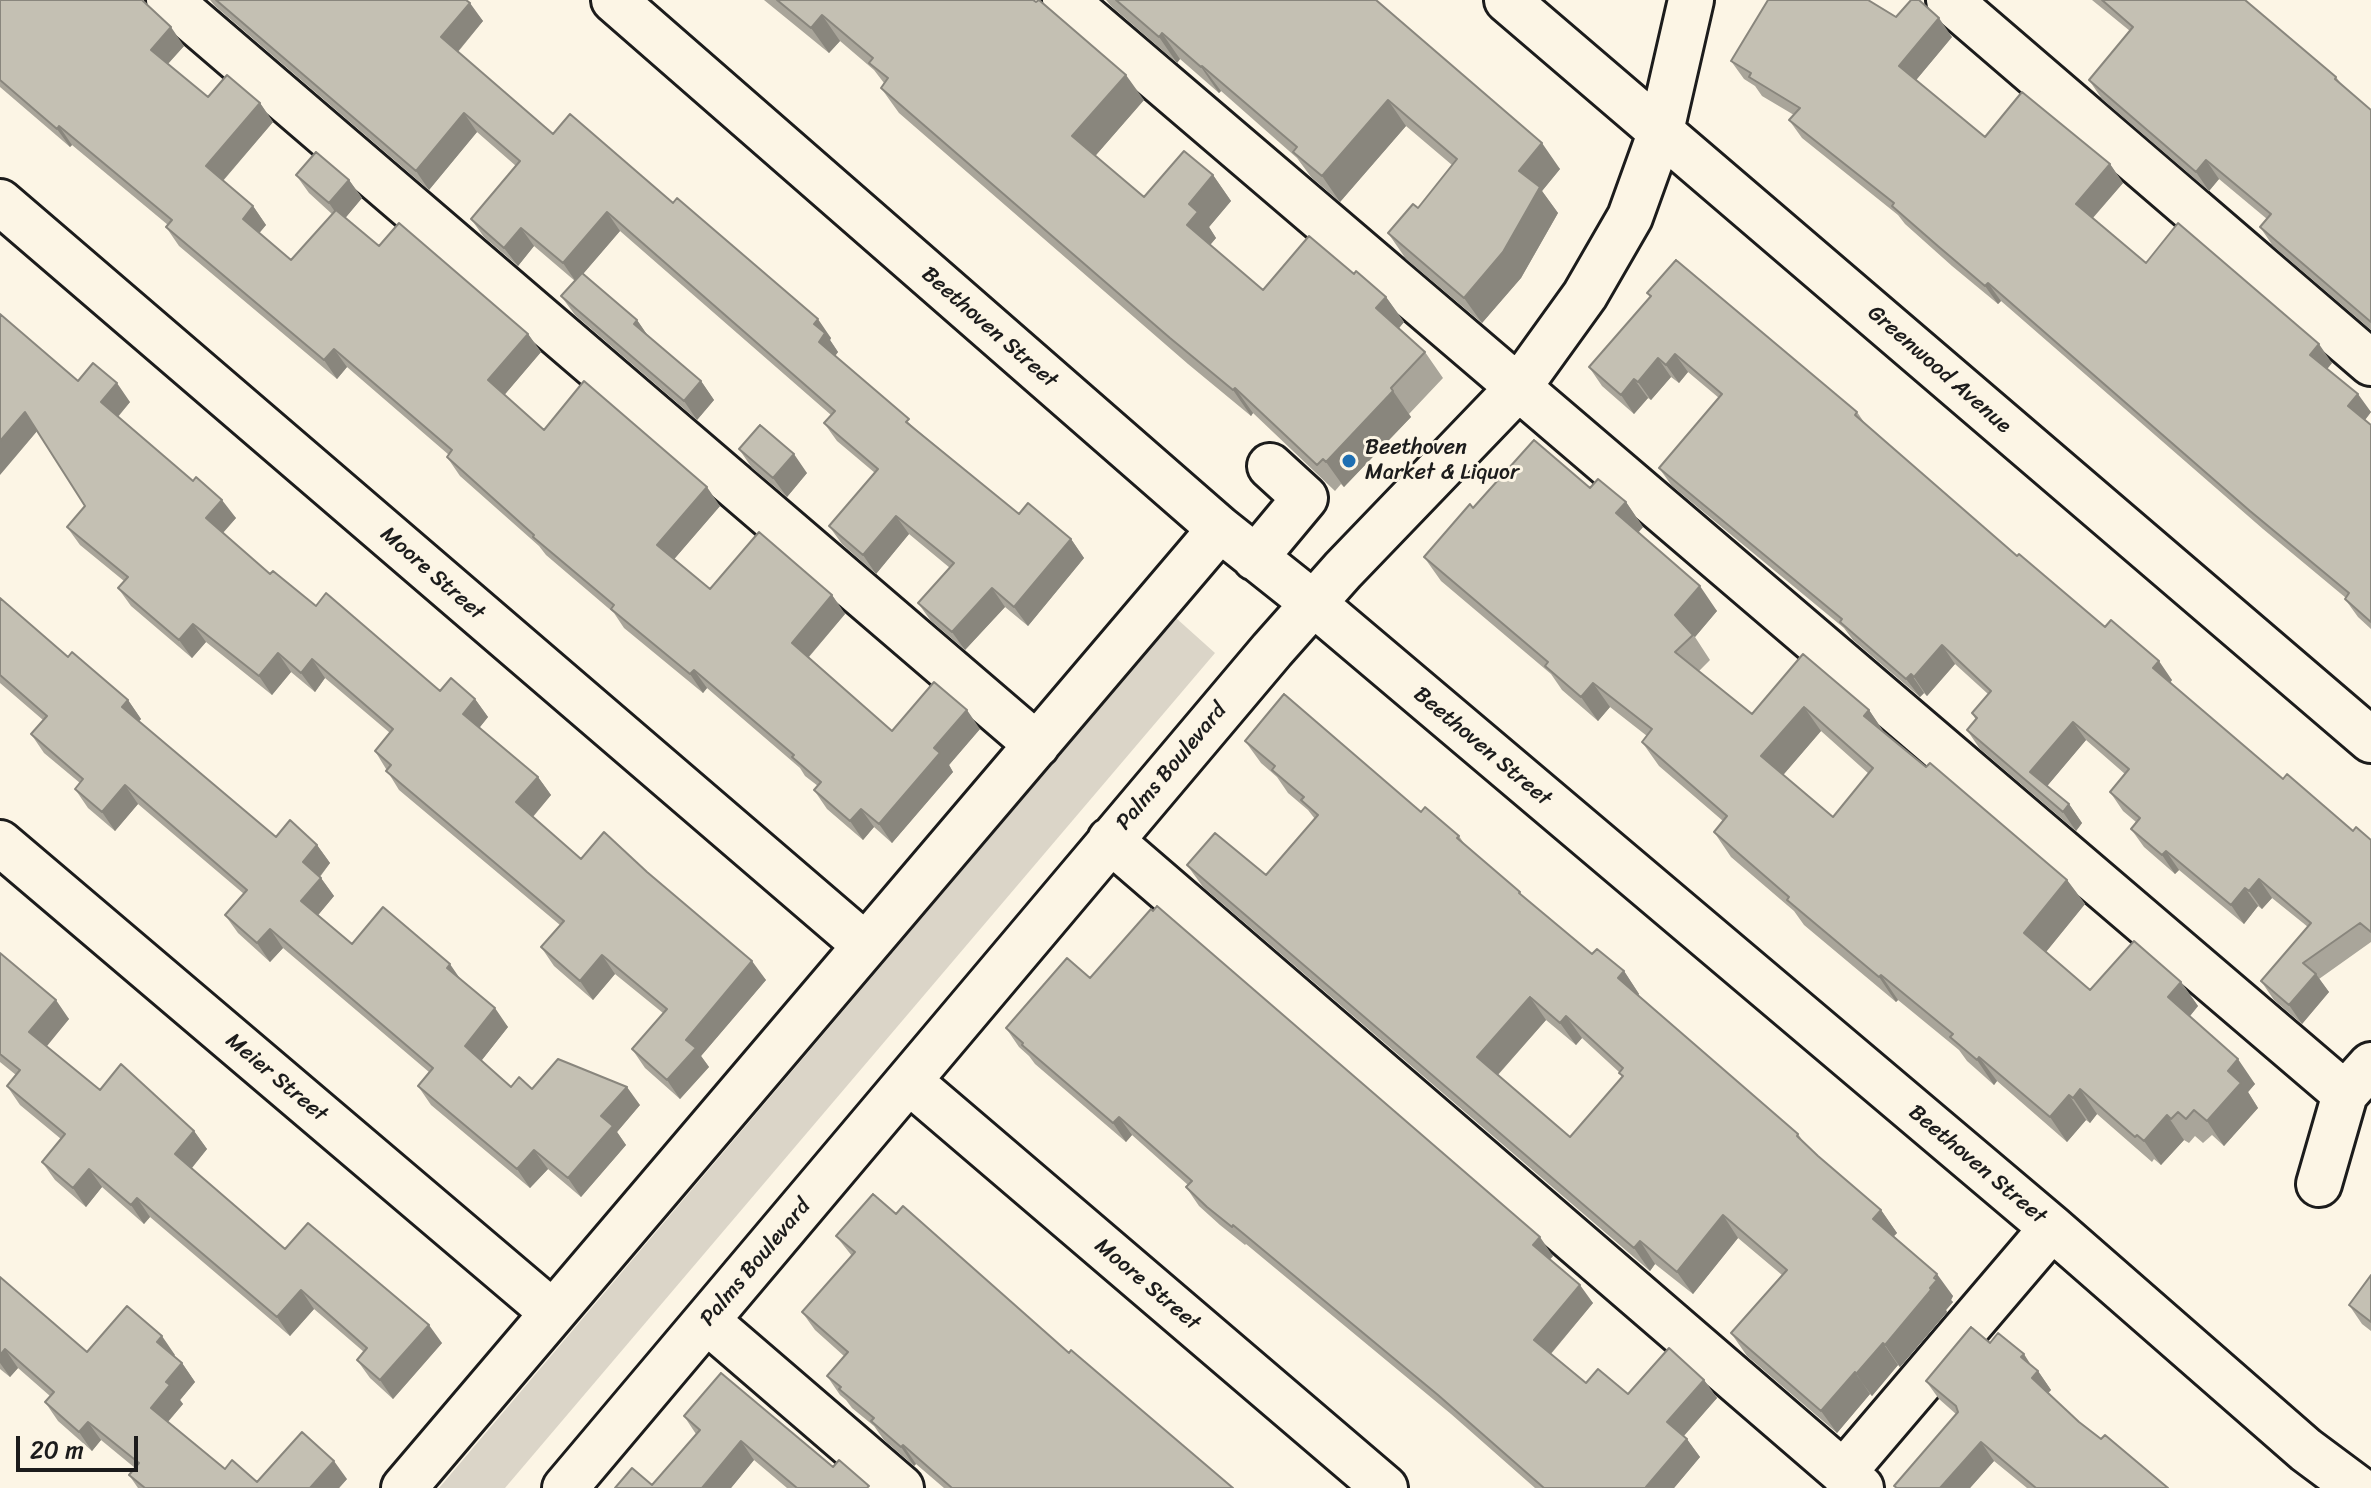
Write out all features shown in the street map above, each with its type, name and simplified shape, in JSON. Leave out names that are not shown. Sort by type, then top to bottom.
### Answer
[{"type":"street","points":[[169,0],[1037,745]]},
{"type":"street","name":"Beethoven Street","points":[[614,0],[1220,529],[1313,603],[2052,1228],[2306,1450],[2357,1488]]},
{"type":"street","points":[[1065,0],[1518,388],[2358,1079],[2319,1184]]},
{"type":"street","name":"Greenwood Avenue","points":[[1507,0],[2371,740]]},
{"type":"street","name":"Palms Boulevard","points":[[565,1488],[1313,603],[1518,388],[1585,295],[1630,217],[1661,131],[1691,0]]},
{"type":"street","points":[[1949,0],[2371,363]]},
{"type":"street","name":"Moore Street","points":[[0,202],[865,945]]},
{"type":"street","points":[[1255,558],[1305,498],[1270,466]]},
{"type":"street","points":[[404,1488],[1220,529]]},
{"type":"street","points":[[1110,840],[1852,1481],[2052,1228]]},
{"type":"street","name":"Meier Street","points":[[0,843],[552,1312]]},
{"type":"street","name":"Moore Street","points":[[910,1082],[1385,1488]]},
{"type":"street","points":[[707,1321],[901,1488]]},
{"type":"shaded area","points":[[1176,618],[1215,653],[505,1488],[439,1488]]},
{"type":"building","points":[[0,0],[142,0],[171,27],[151,50],[208,97],[227,75],[260,103],[206,166],[253,206],[243,219],[291,260],[336,210],[379,246],[399,223],[528,334],[488,380],[544,430],[584,381],[707,487],[657,545],[710,589],[759,532],[832,595],[792,643],[892,731],[934,682],[967,710],[934,748],[940,753],[879,824],[861,809],[850,821],[814,790],[821,782],[792,757],[794,755],[694,670],[690,674],[611,609],[614,605],[533,537],[447,457],[452,450],[334,349],[324,360],[166,227],[172,220],[0,80]]},
{"type":"building","points":[[216,0],[466,0],[470,3],[441,37],[553,134],[570,114],[673,203],[677,198],[818,319],[814,324],[825,333],[819,342],[909,419],[906,422],[1019,514],[1028,503],[1071,539],[1014,607],[992,588],[952,632],[918,603],[954,563],[896,516],[863,555],[829,526],[878,469],[824,423],[835,411],[607,212],[563,263],[521,228],[504,248],[471,219],[520,161],[464,113],[416,171]]},
{"type":"building","points":[[777,0],[1039,0],[1126,75],[1072,136],[1144,197],[1184,151],[1213,175],[1189,204],[1198,212],[1187,225],[1263,290],[1309,236],[1386,297],[1376,308],[1425,352],[1326,462],[1323,459],[1317,465],[1235,388],[1233,390],[1170,338],[881,88],[888,78],[869,63],[873,58],[822,15],[811,28]]},
{"type":"building","points":[[1116,0],[1376,0],[1542,143],[1519,171],[1540,187],[1503,252],[1464,298],[1388,233],[1413,204],[1418,208],[1457,159],[1388,100],[1322,176],[1293,152],[1297,147],[1162,33],[1159,37]]},
{"type":"building","points":[[1768,0],[1868,0],[1896,17],[1911,0],[1919,0],[1939,18],[1899,66],[1985,137],[2022,92],[2110,164],[2076,204],[2146,263],[2178,223],[2319,344],[2310,355],[2358,394],[2348,406],[2371,425],[2371,622],[2345,599],[2349,593],[1988,283],[1985,286],[1939,247],[1892,206],[1894,203],[1789,120],[1800,108],[1749,77],[1751,73],[1731,61]]},
{"type":"building","points":[[2102,0],[2245,0],[2371,110],[2371,322],[2260,227],[2271,214],[2206,160],[2196,172],[2089,80],[2133,27]]},
{"type":"building","points":[[316,152],[349,180],[329,203],[296,175]]},
{"type":"building","points":[[1676,260],[1857,412],[1855,415],[2017,556],[2019,554],[2105,627],[2111,620],[2159,661],[2153,668],[2283,779],[2287,774],[2353,831],[2356,827],[2371,840],[2371,932],[2360,923],[2303,963],[2316,974],[2289,1005],[2261,981],[2311,923],[2259,879],[2249,891],[2245,888],[2231,905],[2166,851],[2162,855],[2131,829],[2140,818],[2110,792],[2129,769],[2073,722],[2030,772],[2069,804],[2063,812],[1967,730],[1977,718],[1972,713],[1991,691],[1942,645],[1914,677],[1911,674],[1906,679],[1840,622],[1842,619],[1659,468],[1722,394],[1675,354],[1666,365],[1658,358],[1638,382],[1634,379],[1621,395],[1589,367],[1651,296],[1647,293]]},
{"type":"building","points":[[582,273],[637,320],[634,324],[701,381],[684,401],[561,296]]},
{"type":"building","points":[[0,314],[78,381],[93,363],[117,383],[101,402],[193,481],[196,477],[222,500],[206,518],[270,574],[273,571],[316,606],[326,593],[440,691],[451,678],[475,699],[463,714],[538,777],[516,802],[581,859],[604,832],[752,961],[686,1040],[696,1048],[667,1080],[632,1049],[667,1009],[602,955],[580,981],[541,947],[564,921],[386,771],[391,765],[375,751],[393,729],[312,659],[301,673],[278,653],[259,676],[193,624],[179,640],[118,588],[128,577],[67,527],[85,506],[25,412],[0,441]]},
{"type":"building","points":[[760,425],[794,454],[773,478],[739,449]]},
{"type":"building","points":[[1534,440],[1590,488],[1598,479],[1626,502],[1616,513],[1700,586],[1675,615],[1693,635],[1675,652],[1752,714],[1803,654],[1869,710],[1864,716],[1926,767],[1930,763],[2067,880],[2024,933],[2090,990],[2134,941],[2181,982],[2168,997],[2238,1059],[2228,1071],[2241,1083],[2207,1121],[2194,1110],[2186,1119],[2178,1112],[2171,1119],[2167,1115],[2144,1141],[2137,1135],[2135,1137],[2080,1089],[2073,1098],[2069,1095],[2050,1117],[1979,1057],[1977,1060],[1950,1037],[1953,1034],[1787,900],[1789,897],[1714,832],[1727,816],[1642,742],[1652,729],[1593,683],[1581,697],[1545,666],[1548,662],[1424,557],[1470,504],[1473,508]],"holes":[[[1804,707],[1873,768],[1833,817],[1761,756]]]},
{"type":"building","points":[[0,598],[68,657],[72,652],[128,700],[122,707],[276,837],[290,820],[317,845],[303,862],[321,878],[301,901],[352,944],[383,907],[450,964],[447,968],[495,1008],[465,1046],[511,1087],[519,1077],[532,1089],[558,1059],[627,1087],[601,1116],[613,1126],[568,1178],[534,1150],[517,1169],[418,1086],[433,1068],[270,929],[257,943],[225,915],[247,890],[125,785],[102,812],[75,789],[83,779],[31,734],[47,716],[0,675]]},
{"type":"building","points":[[1284,694],[1421,812],[1425,807],[1519,893],[1592,954],[1597,949],[1624,971],[1618,978],[1881,1210],[1873,1219],[1937,1274],[1931,1290],[1885,1345],[1883,1343],[1821,1411],[1731,1333],[1787,1270],[1723,1215],[1677,1272],[1640,1241],[1634,1248],[1187,865],[1215,833],[1266,875],[1318,815],[1301,800],[1304,797],[1272,770],[1275,766],[1245,741]],"holes":[[[1530,997],[1560,1023],[1566,1016],[1623,1068],[1619,1073],[1623,1076],[1570,1137],[1477,1057]]]},
{"type":"building","points":[[1157,906],[1540,1237],[1533,1245],[1580,1285],[1534,1340],[1586,1383],[1598,1369],[1628,1394],[1669,1348],[1704,1380],[1667,1422],[1687,1439],[1647,1488],[1544,1488],[1438,1395],[1233,1225],[1207,1207],[1186,1187],[1192,1181],[1119,1117],[1113,1123],[1006,1028],[1067,958],[1090,978]]},
{"type":"building","points":[[0,953],[56,1000],[29,1032],[100,1090],[121,1064],[194,1131],[175,1154],[285,1249],[308,1223],[429,1325],[380,1380],[357,1360],[367,1348],[301,1290],[277,1317],[137,1198],[131,1205],[89,1169],[73,1188],[42,1162],[65,1134],[7,1086],[20,1070],[0,1054]]},
{"type":"building","points":[[873,1194],[896,1214],[903,1206],[1069,1353],[1071,1350],[1233,1488],[952,1488],[903,1445],[901,1447],[827,1376],[848,1352],[802,1312],[855,1252],[836,1236]]},
{"type":"building","points":[[2371,1275],[2371,1322],[2349,1305]]},
{"type":"building","points":[[0,1277],[87,1352],[127,1306],[162,1336],[157,1342],[182,1363],[166,1382],[170,1385],[151,1408],[225,1469],[232,1460],[257,1482],[302,1432],[334,1461],[310,1488],[145,1488],[129,1475],[139,1463],[88,1422],[79,1432],[45,1402],[54,1392],[5,1349],[0,1355]]},
{"type":"building","points":[[1971,1327],[1990,1343],[1998,1333],[2024,1354],[2021,1357],[2038,1371],[2032,1378],[2079,1422],[2101,1439],[2105,1435],[2168,1488],[2036,1488],[1981,1442],[1940,1488],[1894,1486],[1958,1412],[1956,1406],[1926,1381]]},
{"type":"building","points":[[721,1373],[833,1467],[839,1460],[869,1486],[797,1488],[741,1441],[702,1488],[615,1488],[632,1468],[652,1485],[700,1430],[684,1416]]},
{"type":"place","name":"Beethoven Market & Liquor","points":[[1349,461]]}]
